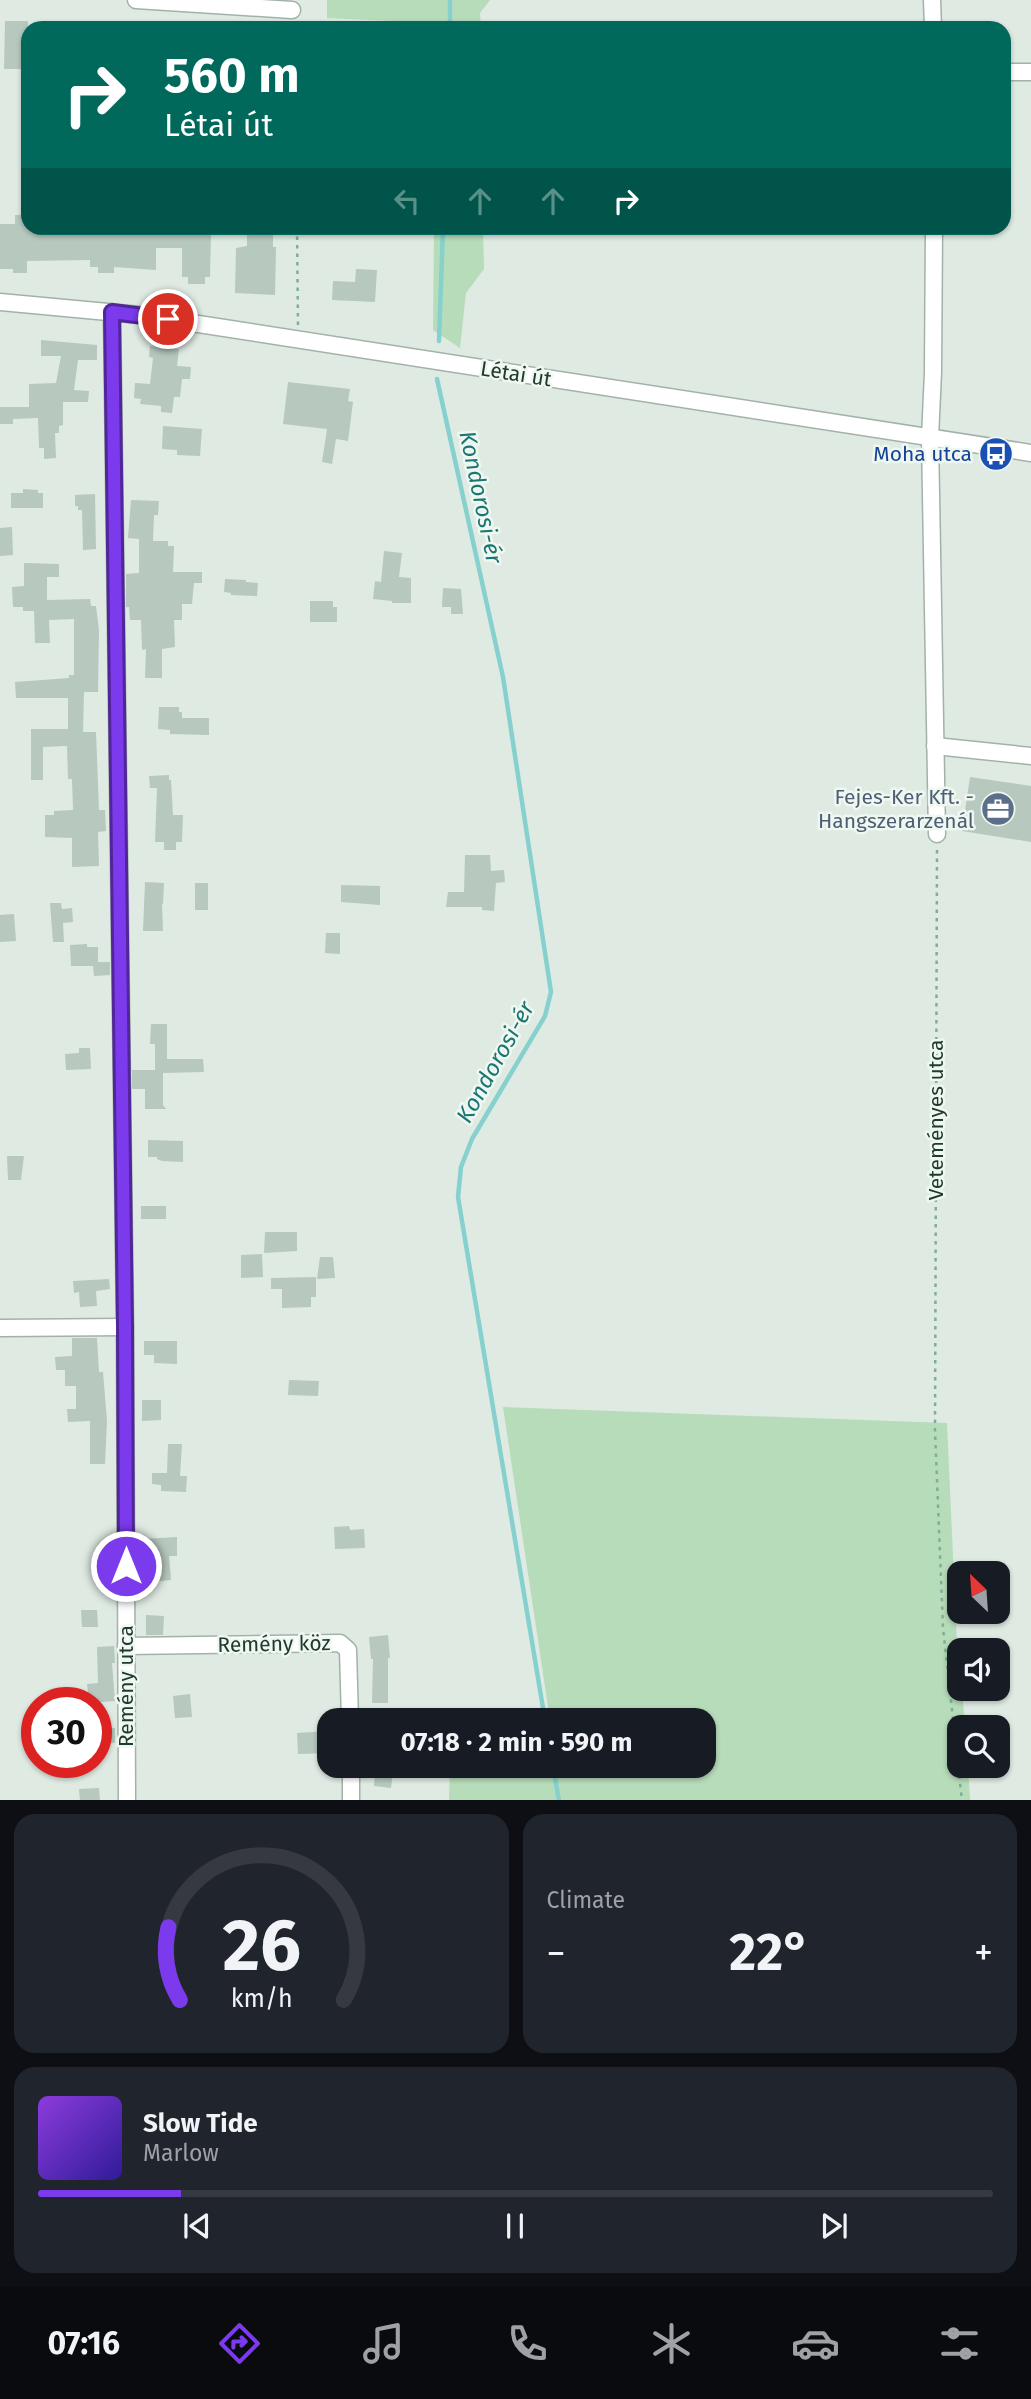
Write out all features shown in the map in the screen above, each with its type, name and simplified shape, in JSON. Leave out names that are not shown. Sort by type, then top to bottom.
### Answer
[{"type":"street","points":[[136,0],[292,10]]},
{"type":"street","points":[[932,0],[933,21]]},
{"type":"street","points":[[1011,72],[1031,72]]},
{"type":"street","points":[[934,235],[930,438],[937,834]]},
{"type":"street","name":"Létai út","points":[[0,302],[112,312],[1031,453]]},
{"type":"street","name":"Remény utca","points":[[112,312],[125,1327],[127,1800]]},
{"type":"street","points":[[935,746],[1031,755]]},
{"type":"street","points":[[0,1328],[125,1327]]},
{"type":"street","name":"Remény köz","points":[[126,1646],[340,1643],[348,1650],[350,1708]]},
{"type":"street","points":[[351,1778],[351,1800]]},
{"type":"path","points":[[297,235],[298,340]]},
{"type":"path","name":"Veteményes utca","points":[[937,834],[935,1430],[943,1628],[962,1800]]},
{"type":"green space","points":[[327,0],[490,0],[480,13],[481,21],[327,18]]},
{"type":"green space","points":[[434,235],[483,235],[484,269],[466,293],[460,348],[433,330]]},
{"type":"green space","points":[[503,1407],[947,1423],[953,1561],[947,1561],[947,1624],[956,1624],[957,1638],[947,1638],[947,1701],[963,1701],[964,1715],[947,1715],[947,1778],[969,1778],[970,1800],[449,1800],[450,1778],[716,1778],[716,1708],[548,1708]]},
{"type":"building","points":[[5,21],[21,21],[21,69],[4,69]]},
{"type":"building","points":[[15,215],[21,215],[21,235],[211,235],[210,277],[205,277],[205,284],[188,284],[188,277],[182,277],[182,248],[156,248],[156,270],[114,267],[114,273],[98,273],[98,267],[90,267],[90,260],[27,261],[27,273],[13,273],[13,269],[0,269],[0,224],[15,224]]},
{"type":"building","points":[[247,235],[273,235],[273,247],[276,247],[275,295],[235,293],[236,248],[247,246]]},
{"type":"building","points":[[356,269],[377,270],[375,302],[332,300],[333,281],[355,282]]},
{"type":"building","points":[[41,340],[97,345],[97,360],[78,360],[74,390],[89,391],[88,402],[63,402],[63,425],[59,426],[59,433],[55,433],[56,458],[44,459],[44,448],[39,448],[38,418],[13,419],[13,424],[0,424],[0,407],[29,407],[29,384],[56,383],[61,356],[41,356]]},
{"type":"building","points":[[150,346],[179,349],[177,366],[191,367],[190,379],[182,379],[180,397],[174,397],[172,413],[161,412],[161,406],[140,404],[141,399],[134,398],[135,383],[150,384],[153,358],[149,357]]},
{"type":"building","points":[[288,382],[350,389],[348,401],[353,402],[348,441],[336,439],[332,464],[322,462],[327,429],[283,424]]},
{"type":"building","points":[[163,426],[202,429],[200,456],[177,455],[177,450],[162,449]]},
{"type":"building","points":[[23,489],[43,493],[43,508],[11,508],[11,493],[23,493]]},
{"type":"building","points":[[95,494],[96,549],[83,550],[82,510],[75,506],[75,495]]},
{"type":"building","points":[[131,500],[159,501],[158,515],[154,515],[153,541],[168,541],[168,546],[174,546],[173,572],[202,572],[202,583],[194,583],[192,604],[182,604],[182,620],[174,620],[175,647],[162,649],[162,678],[145,678],[146,649],[142,650],[141,620],[130,620],[129,607],[126,607],[126,574],[139,573],[139,539],[128,538]]},
{"type":"building","points":[[12,527],[13,555],[0,556],[0,528]]},
{"type":"building","points":[[384,551],[402,553],[399,577],[411,578],[411,603],[373,599],[375,581],[381,582]]},
{"type":"building","points":[[24,563],[59,564],[59,577],[47,577],[47,600],[90,599],[91,606],[96,606],[99,630],[98,692],[84,692],[83,732],[96,732],[99,810],[105,810],[106,831],[98,832],[99,866],[72,867],[72,838],[45,837],[45,815],[54,815],[54,811],[73,810],[72,779],[68,779],[67,746],[43,747],[43,780],[31,780],[31,729],[68,729],[68,698],[16,698],[15,682],[69,678],[69,675],[74,675],[74,619],[49,620],[50,643],[35,643],[34,611],[13,607],[12,587],[24,586]]},
{"type":"building","points":[[225,579],[258,583],[257,596],[231,595],[224,592]]},
{"type":"building","points":[[443,588],[461,589],[463,614],[451,614],[451,607],[442,607]]},
{"type":"building","points":[[310,601],[333,601],[333,607],[337,607],[337,622],[310,622]]},
{"type":"building","points":[[159,707],[179,707],[182,718],[209,718],[209,735],[170,734],[170,730],[158,729]]},
{"type":"building","points":[[169,775],[173,815],[183,815],[182,842],[176,842],[176,850],[164,850],[164,842],[155,842],[157,788],[150,788],[149,776]]},
{"type":"building","name":"Fejes-Ker Kft. - Hangszerarzenál","points":[[970,777],[1031,786],[1031,842],[962,831]]},
{"type":"building","points":[[465,855],[490,855],[491,871],[504,870],[505,882],[496,883],[494,911],[482,910],[482,907],[446,907],[448,892],[464,892]]},
{"type":"building","points":[[145,882],[164,883],[163,931],[143,931]]},
{"type":"building","points":[[195,883],[208,883],[208,910],[195,910]]},
{"type":"building","points":[[341,885],[380,886],[380,905],[341,902]]},
{"type":"building","points":[[50,903],[61,903],[62,909],[72,908],[73,922],[63,923],[64,942],[53,942]]},
{"type":"building","points":[[14,914],[16,941],[0,942],[0,915]]},
{"type":"building","points":[[326,933],[340,933],[340,954],[325,953]]},
{"type":"building","points":[[87,944],[87,947],[98,947],[98,962],[110,962],[110,975],[94,976],[93,966],[71,966],[70,945]]},
{"type":"building","points":[[151,1024],[167,1024],[167,1059],[203,1059],[204,1072],[163,1073],[163,1105],[166,1109],[145,1109],[145,1089],[132,1089],[132,1070],[155,1070],[155,1044],[150,1044]]},
{"type":"building","points":[[79,1048],[90,1048],[91,1069],[66,1070],[65,1054],[79,1053]]},
{"type":"building","points":[[148,1140],[183,1141],[183,1162],[148,1157]]},
{"type":"building","points":[[7,1156],[24,1156],[21,1180],[8,1180]]},
{"type":"building","points":[[141,1206],[166,1206],[166,1219],[141,1219]]},
{"type":"building","points":[[265,1232],[297,1232],[297,1251],[264,1253]]},
{"type":"building","points":[[262,1254],[263,1277],[241,1278],[241,1255]]},
{"type":"building","points":[[320,1257],[333,1257],[335,1278],[317,1279]]},
{"type":"building","points":[[316,1277],[316,1297],[311,1297],[311,1307],[282,1308],[282,1289],[271,1289],[271,1278]]},
{"type":"building","points":[[109,1279],[110,1289],[96,1291],[97,1306],[80,1307],[79,1292],[74,1293],[73,1281]]},
{"type":"building","points":[[72,1338],[97,1338],[107,1421],[105,1464],[90,1464],[90,1421],[68,1422],[67,1409],[76,1409],[76,1386],[65,1386],[65,1370],[56,1370],[55,1357],[72,1356]]},
{"type":"building","points":[[144,1341],[177,1341],[177,1364],[154,1363],[154,1355],[144,1355]]},
{"type":"building","points":[[289,1380],[319,1381],[318,1396],[288,1395]]},
{"type":"building","points":[[142,1400],[161,1400],[161,1420],[142,1421]]},
{"type":"building","points":[[168,1444],[182,1444],[180,1476],[187,1476],[186,1492],[161,1491],[161,1485],[152,1484],[152,1473],[167,1473]]},
{"type":"building","points":[[349,1526],[350,1530],[364,1529],[365,1548],[335,1549],[334,1527]]},
{"type":"building","points":[[177,1537],[177,1556],[169,1556],[171,1580],[152,1582],[150,1557],[143,1557],[142,1539]]},
{"type":"building","points":[[81,1610],[97,1610],[98,1627],[82,1627]]},
{"type":"building","points":[[146,1615],[164,1616],[163,1635],[146,1635]]},
{"type":"building","points":[[388,1635],[388,1703],[372,1703],[373,1659],[369,1637]]},
{"type":"building","points":[[114,1646],[115,1663],[112,1663],[115,1701],[112,1701],[112,1687],[87,1687],[87,1684],[98,1683],[97,1647]]},
{"type":"building","points":[[190,1694],[192,1717],[175,1718],[173,1696]]},
{"type":"building","points":[[112,1728],[115,1728],[115,1743],[112,1743]]},
{"type":"building","points":[[317,1732],[317,1753],[298,1754],[297,1733]]},
{"type":"building","points":[[374,1778],[392,1778],[391,1788],[374,1786]]},
{"type":"building","points":[[99,1788],[100,1800],[80,1800],[79,1789]]},
{"type":"waterway","name":"Kondorosi-ér","points":[[450,0],[450,21]]},
{"type":"waterway","name":"Kondorosi-ér","points":[[439,341],[443,235]]},
{"type":"waterway","name":"Kondorosi-ér","points":[[437,379],[503,677],[551,992],[545,1016],[472,1139],[461,1167],[458,1197],[543,1708]]},
{"type":"waterway","name":"Kondorosi-ér","points":[[555,1778],[559,1800]]},
{"type":"place","name":"Moha utca","points":[[996,454]]},
{"type":"place","name":"Fejes-Ker Kft. - Hangszerarzenál","points":[[998,809]]},
{"type":"route","points":[[126,1566],[112,312],[168,319]]}]
